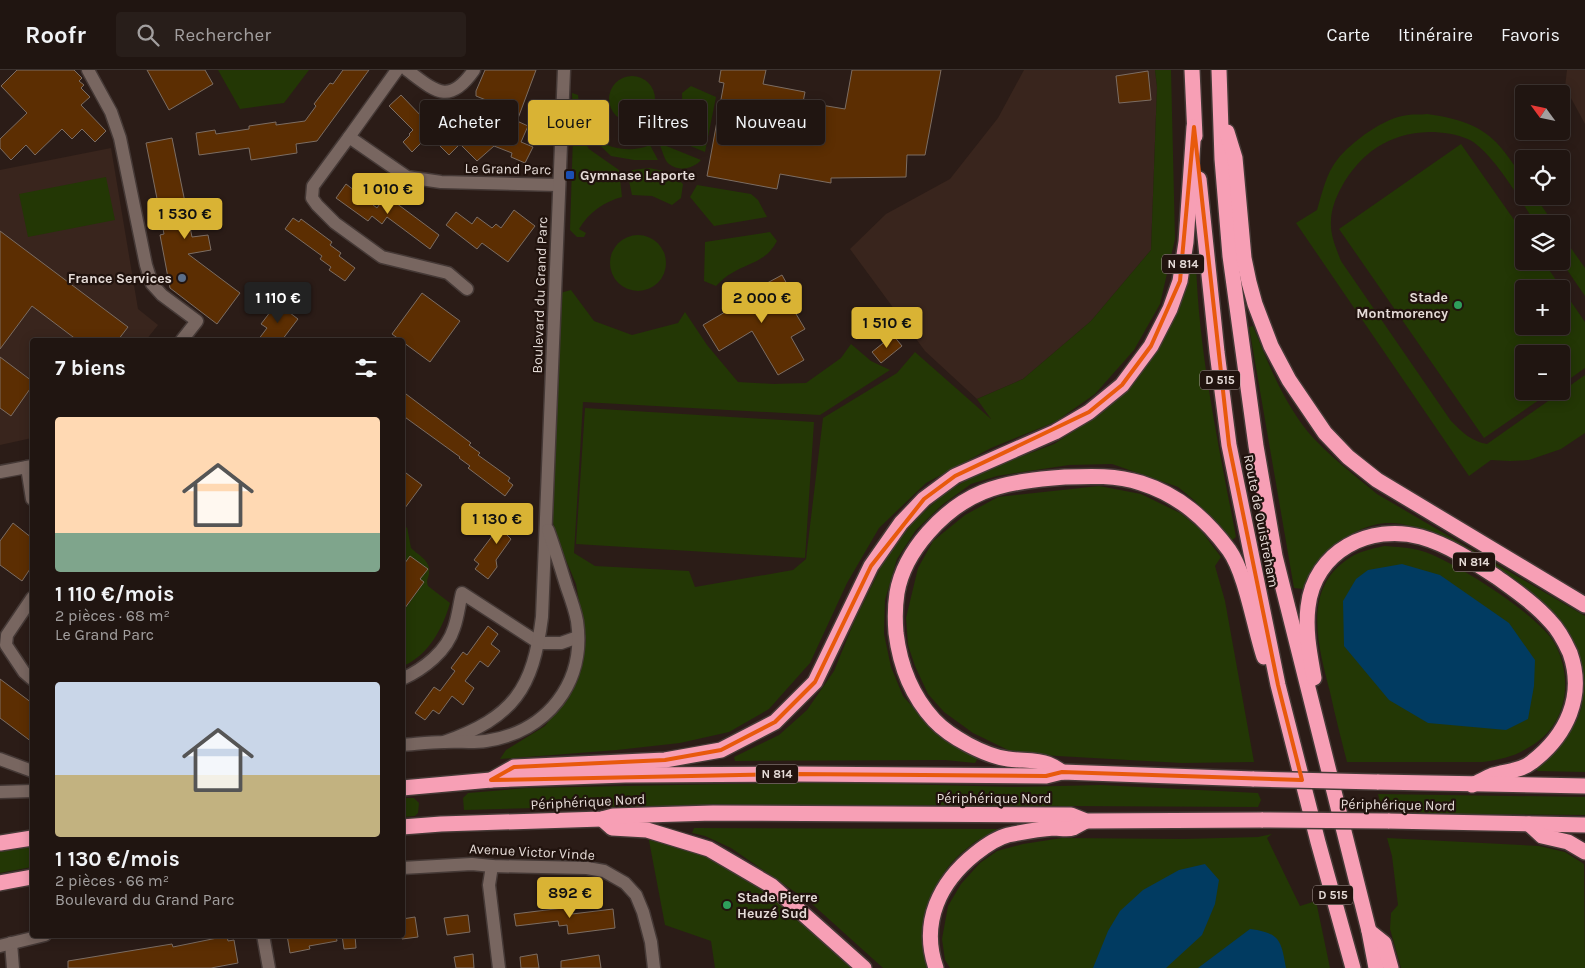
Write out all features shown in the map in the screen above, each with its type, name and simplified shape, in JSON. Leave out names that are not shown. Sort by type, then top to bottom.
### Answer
[{"type":"highway","name":"Route de Ouistreham","points":[[1192,70],[1194,127],[1216,352],[1229,445],[1278,685],[1318,842],[1353,968]]},
{"type":"highway","name":"Route de Ouistreham","points":[[1219,70],[1222,159],[1230,256],[1256,446],[1275,556],[1369,930],[1376,968]]},
{"type":"highway","name":"N 814","points":[[1220,113],[1235,158],[1244,258],[1255,304],[1279,362],[1314,420],[1336,446],[1377,480],[1585,606]]},
{"type":"highway","name":"N 814","points":[[491,780],[514,768],[665,760],[721,750],[775,722],[816,682],[871,566],[901,523],[924,499],[955,476],[1055,432],[1089,412],[1122,386],[1151,346],[1170,309],[1180,281],[1186,242],[1194,127]]},
{"type":"highway","name":"N 814","points":[[1062,772],[1048,764],[1006,759],[979,749],[957,737],[936,721],[918,700],[906,678],[898,654],[896,625],[897,593],[910,561],[924,538],[941,519],[954,508],[984,492],[1020,482],[1052,478],[1102,476],[1141,483],[1180,501],[1211,527],[1230,552],[1241,574],[1267,666],[1278,685]]},
{"type":"highway","name":"N 814","points":[[1315,720],[1314,677],[1307,629],[1308,606],[1313,586],[1323,568],[1335,554],[1353,541],[1374,536],[1396,534],[1420,537],[1449,548],[1480,566],[1521,594],[1552,622],[1565,641],[1575,668],[1576,694],[1569,719],[1550,745],[1531,764],[1510,773],[1494,775],[1472,785]]},
{"type":"highway","name":"Périphérique Nord","points":[[405,788],[491,780],[625,776],[795,774],[1046,776],[1062,772],[1472,785],[1585,786]]},
{"type":"highway","name":"Périphérique Nord","points":[[405,827],[713,813],[1071,815],[1086,821],[1388,821],[1585,825]]},
{"type":"highway","points":[[602,819],[612,828],[647,830],[709,849],[772,886],[864,968]]},
{"type":"highway","points":[[936,968],[931,947],[934,911],[942,889],[959,869],[984,846],[1007,835],[1053,828],[1071,829],[1086,821]]},
{"type":"highway","points":[[1529,824],[1542,836],[1568,842],[1585,852]]},
{"type":"highway","points":[[0,843],[30,838]]},
{"type":"highway","points":[[0,883],[30,877]]},
{"type":"highway","points":[[1369,930],[1384,943],[1391,968]]},
{"type":"highway","points":[[1341,968],[1348,948]]},
{"type":"street","points":[[88,70],[111,112],[120,138],[146,265],[152,284],[162,295],[197,321],[184,338]]},
{"type":"street","points":[[397,70],[313,186],[312,198],[335,223],[382,257],[448,273],[467,289]]},
{"type":"street","points":[[407,70],[431,88],[444,93],[456,89],[467,80],[474,70]]},
{"type":"street","name":"Boulevard du Grand Parc","points":[[444,742],[480,728],[513,701],[524,686],[539,643],[542,617],[564,70]]},
{"type":"street","name":"Le Grand Parc","points":[[349,137],[407,177],[441,182],[559,185]]},
{"type":"street","points":[[0,472],[30,466]]},
{"type":"street","name":"Boulevard du Grand Parc","points":[[405,745],[487,740],[506,736],[527,728],[555,706],[562,696],[570,678],[576,656],[577,621],[546,522]]},
{"type":"street","points":[[405,677],[424,667],[448,642],[454,629],[462,593],[539,643],[561,643],[578,637]]},
{"type":"street","points":[[30,601],[7,635],[6,645],[24,672],[30,676]]},
{"type":"street","points":[[0,759],[30,770]]},
{"type":"street","points":[[0,792],[30,792]]},
{"type":"street","name":"Avenue Victor Vinde","points":[[405,868],[472,864],[587,868],[604,871],[620,880],[636,895],[651,942],[654,968]]},
{"type":"street","points":[[492,866],[489,885],[499,968]]},
{"type":"street","points":[[13,968],[5,944],[32,938]]},
{"type":"street","points":[[264,938],[269,968]]},
{"type":"highlighted area","points":[[1194,127],[1229,445],[1278,685],[1302,780],[1062,772],[1046,776],[795,774],[491,780],[514,767],[665,760],[721,750],[775,722],[815,682],[871,566],[924,499],[955,476],[1089,412],[1122,385],[1151,346],[1180,281]]},
{"type":"shaded area","points":[[1024,70],[1155,70],[1157,87],[1151,250],[1091,321],[1023,379],[977,399],[925,351],[850,249],[886,214],[950,179],[998,118]]},
{"type":"shaded area","points":[[1567,70],[1585,70],[1585,124],[1570,96],[1570,85],[1565,85]]},
{"type":"shaded area","points":[[111,148],[138,309],[158,325],[148,338],[30,338],[30,438],[0,445],[0,170]]},
{"type":"green space","points":[[218,70],[309,70],[284,103],[240,109]]},
{"type":"green space","points":[[1155,70],[1171,70],[1175,239],[1160,304],[1134,350],[1095,394],[1055,422],[991,448],[926,483],[879,528],[847,583],[810,663],[769,709],[729,732],[680,743],[500,759],[506,750],[545,726],[571,690],[586,641],[576,584],[555,534],[550,505],[560,293],[571,290],[594,321],[632,335],[678,323],[685,312],[707,345],[738,382],[806,383],[841,358],[851,344],[871,361],[890,370],[820,415],[583,402],[574,553],[595,566],[689,571],[695,587],[793,570],[806,559],[823,418],[897,373],[915,352],[991,419],[977,399],[1023,379],[1091,321],[1151,250],[1157,87]]},
{"type":"green space","points":[[628,76],[636,76],[645,80],[651,86],[655,100],[619,100],[619,118],[613,112],[609,103],[609,95],[613,86],[619,80]]},
{"type":"green space","points":[[691,86],[716,97],[707,142],[707,100],[682,100],[682,93]]},
{"type":"green space","points":[[572,93],[578,95],[578,100],[572,100]]},
{"type":"green space","points":[[1427,114],[1452,119],[1474,126],[1483,132],[1501,147],[1515,167],[1515,192],[1497,166],[1470,140],[1445,133],[1429,132],[1401,136],[1377,147],[1367,155],[1357,165],[1341,188],[1333,208],[1331,231],[1341,261],[1451,421],[1463,433],[1476,441],[1487,444],[1549,400],[1570,400],[1570,386],[1585,375],[1585,433],[1561,449],[1529,460],[1491,460],[1469,476],[1296,223],[1317,210],[1330,171],[1343,153],[1379,125],[1408,115]]},
{"type":"green space","name":"Stade Montmorency","points":[[1461,144],[1515,221],[1515,270],[1549,270],[1556,280],[1515,280],[1515,335],[1570,335],[1570,300],[1585,322],[1585,368],[1570,379],[1570,345],[1515,345],[1515,400],[1539,400],[1484,438],[1339,229]]},
{"type":"green space","points":[[573,145],[587,145],[589,149],[619,170],[622,197],[603,205],[587,218],[579,229],[586,233],[584,237],[577,237],[570,230]]},
{"type":"green space","points":[[600,145],[628,149],[650,145],[658,160],[634,160],[611,156]]},
{"type":"green space","points":[[660,145],[701,160],[694,166],[681,169],[669,164]]},
{"type":"green space","points":[[688,145],[706,145],[705,152]]},
{"type":"green space","points":[[649,168],[669,172],[683,184],[681,198],[672,205],[652,196],[632,195],[628,176],[632,170]]},
{"type":"green space","points":[[106,177],[115,220],[28,237],[19,194]]},
{"type":"green space","points":[[697,185],[751,194],[758,200],[767,217],[714,226],[690,197]]},
{"type":"green space","points":[[1523,205],[1541,205],[1548,215],[1530,215]]},
{"type":"green space","points":[[770,232],[777,241],[773,248],[763,257],[730,274],[716,286],[704,281],[705,242]]},
{"type":"green space","points":[[632,235],[644,235],[654,239],[662,247],[666,263],[662,279],[654,287],[644,291],[632,291],[622,287],[614,279],[610,269],[610,257],[614,247],[622,239]]},
{"type":"green space","points":[[1570,247],[1585,268],[1585,296],[1567,270],[1570,270]]},
{"type":"green space","points":[[1196,263],[1205,367],[1236,537],[1230,542],[1195,501],[1178,487],[1112,464],[1069,465],[997,476],[971,484],[942,505],[916,530],[897,559],[885,600],[884,634],[891,667],[903,696],[933,730],[978,758],[975,763],[945,760],[735,761],[734,757],[779,735],[807,710],[834,671],[854,622],[883,563],[913,522],[946,492],[983,471],[1054,444],[1102,413],[1129,390],[1154,355],[1177,310],[1189,266]]},
{"type":"green space","points":[[1253,326],[1270,368],[1291,408],[1308,432],[1341,464],[1377,494],[1585,616],[1585,772],[1538,771],[1535,768],[1570,732],[1579,714],[1583,696],[1578,656],[1565,627],[1554,613],[1523,590],[1429,534],[1402,524],[1388,523],[1374,525],[1351,534],[1332,549],[1316,567],[1303,589],[1294,588],[1249,327]]},
{"type":"green space","points":[[585,408],[814,422],[805,558],[576,544]]},
{"type":"green space","points":[[1099,486],[1141,494],[1180,513],[1200,529],[1221,557],[1215,566],[1225,601],[1254,762],[1182,763],[1040,755],[1008,750],[973,733],[944,712],[928,694],[908,645],[906,618],[918,568],[933,541],[965,515],[998,497]]},
{"type":"green space","points":[[407,527],[411,548],[428,565],[429,574],[427,581],[428,586],[450,603],[439,631],[433,640],[420,655],[405,665],[405,609],[424,582],[420,579],[428,569],[411,557],[405,564],[405,529]]},
{"type":"green space","points":[[1384,546],[1422,551],[1454,566],[1495,590],[1546,632],[1555,644],[1561,659],[1565,674],[1565,689],[1558,717],[1550,730],[1540,740],[1516,754],[1483,762],[1347,762],[1322,658],[1317,622],[1318,605],[1323,589],[1332,574],[1345,561],[1359,553]]},
{"type":"green space","points":[[821,782],[1014,787],[1101,785],[1258,793],[1261,800],[1258,807],[859,805],[576,807],[464,810],[463,798],[468,793],[526,788]]},
{"type":"green space","points":[[1378,794],[1585,797],[1585,815],[1446,814],[1382,810]]},
{"type":"green space","points":[[405,798],[414,798],[419,803],[418,813],[415,816],[405,817]]},
{"type":"green space","points":[[694,828],[999,829],[999,833],[978,840],[965,850],[953,861],[935,888],[925,919],[923,936],[927,968],[883,968],[811,903],[731,848],[705,836],[692,833]]},
{"type":"green space","name":"Stade Pierre Heuzé Sud","points":[[647,830],[709,849],[772,886],[864,968],[715,968],[711,941],[665,925]]},
{"type":"green space","points":[[1272,834],[1267,838],[1300,906],[1316,901],[1330,968],[950,968],[945,960],[942,939],[948,906],[961,884],[980,863],[997,851],[1023,844],[1062,838],[1184,839],[1258,837]]},
{"type":"green space","points":[[1387,838],[1539,846],[1565,852],[1584,864],[1585,968],[1401,968],[1390,929],[1391,913],[1398,905],[1392,856]]},
{"type":"green space","points":[[30,845],[30,867],[0,873],[0,852]]},
{"type":"water","points":[[1402,564],[1440,575],[1509,623],[1535,660],[1534,686],[1528,719],[1506,730],[1428,723],[1389,700],[1344,646],[1343,601],[1356,579],[1368,570]]},
{"type":"water","points":[[1205,864],[1219,880],[1215,904],[1202,935],[1166,968],[1093,968],[1108,931],[1120,911],[1143,890],[1179,870]]},
{"type":"water","points":[[1250,929],[1268,933],[1277,939],[1286,968],[1198,968]]},
{"type":"building","points":[[17,70],[74,70],[82,78],[79,81],[84,85],[81,88],[90,97],[81,105],[106,131],[95,142],[82,129],[72,139],[62,129],[35,155],[26,145],[11,160],[0,148],[0,139],[27,113],[1,86]]},
{"type":"building","points":[[147,70],[205,70],[213,84],[169,110]]},
{"type":"building","points":[[343,70],[369,70],[317,141],[296,144],[297,153],[251,160],[249,148],[199,155],[196,133],[215,130],[216,134],[249,129],[249,126],[276,122],[276,125],[305,121],[316,106],[314,104]]},
{"type":"building","points":[[485,70],[536,70],[518,118],[518,100],[486,100],[476,96],[476,91]]},
{"type":"building","points":[[721,70],[766,70],[763,84],[805,92],[803,100],[721,100],[724,83],[719,82]]},
{"type":"building","points":[[852,70],[941,70],[925,155],[907,155],[906,177],[831,178],[831,183],[780,174],[777,189],[707,176],[717,121],[717,145],[825,145],[825,106],[845,109]]},
{"type":"building","points":[[1148,71],[1151,100],[1119,103],[1116,76]]},
{"type":"building","points":[[401,95],[420,115],[420,144],[412,152],[403,142],[413,130],[389,106]]},
{"type":"building","points":[[518,121],[528,126],[521,142],[533,147],[525,163],[511,157],[512,153],[494,146],[477,161],[461,145],[518,145]]},
{"type":"building","points":[[172,138],[192,237],[208,235],[211,250],[188,254],[240,293],[217,324],[170,288],[160,235],[164,234],[146,143]]},
{"type":"building","points":[[439,145],[459,145],[449,155]]},
{"type":"building","points":[[346,184],[377,208],[381,202],[387,206],[392,200],[439,235],[430,249],[387,217],[382,224],[372,216],[368,221],[336,198]]},
{"type":"building","points":[[514,210],[535,226],[508,262],[482,243],[477,249],[446,225],[456,212],[472,224],[477,217],[492,228],[496,224],[501,228]]},
{"type":"building","points":[[293,218],[299,222],[301,219],[332,242],[330,245],[341,253],[339,256],[355,268],[345,281],[329,270],[331,267],[320,259],[322,256],[285,229]]},
{"type":"building","points":[[0,231],[128,327],[120,338],[74,338],[32,306],[0,349]]},
{"type":"building","points":[[782,275],[792,293],[786,297],[805,329],[791,337],[804,360],[778,375],[752,331],[719,351],[703,325],[742,302],[740,299],[746,295],[744,292],[755,286],[756,289]]},
{"type":"building","points":[[422,293],[460,321],[430,362],[405,344],[405,338],[397,338],[392,334]]},
{"type":"building","points":[[277,303],[298,319],[284,338],[260,338],[267,328],[261,324]]},
{"type":"building","points":[[893,335],[902,346],[881,363],[872,352]]},
{"type":"building","points":[[0,357],[30,380],[30,389],[11,416],[0,408]]},
{"type":"building","points":[[405,393],[471,443],[469,445],[480,453],[478,455],[510,478],[508,481],[513,485],[505,496],[468,468],[470,466],[405,417]]},
{"type":"building","points":[[405,472],[422,485],[405,508]]},
{"type":"building","points":[[515,506],[523,512],[507,535],[511,539],[496,560],[497,567],[488,579],[475,569],[479,564],[474,560]]},
{"type":"building","points":[[13,523],[30,536],[30,569],[22,581],[0,565],[0,541]]},
{"type":"building","points":[[410,556],[428,569],[420,579],[424,582],[405,608],[405,563]]},
{"type":"building","points":[[488,626],[498,634],[491,644],[500,651],[488,667],[480,661],[465,681],[474,688],[463,705],[452,696],[439,714],[433,710],[425,720],[415,713],[434,687],[440,691],[455,671],[451,668],[463,652],[467,655]]},
{"type":"building","points":[[0,679],[30,702],[30,740],[0,718]]},
{"type":"building","points":[[571,907],[572,914],[613,909],[615,928],[568,934],[567,925],[559,926],[558,921],[516,926],[514,914]]},
{"type":"building","points":[[468,915],[470,932],[447,935],[444,918]]},
{"type":"building","points":[[415,917],[418,937],[402,939],[405,938],[405,919]]},
{"type":"building","points":[[217,938],[227,938],[228,941],[234,940],[238,963],[211,968],[68,968],[68,961],[172,944],[173,947]]},
{"type":"building","points":[[288,938],[336,938],[337,941],[309,946],[310,949],[290,953]]},
{"type":"building","points":[[342,938],[355,938],[356,948],[344,949]]},
{"type":"building","points":[[473,954],[474,968],[456,968],[454,957]]},
{"type":"building","points":[[537,954],[539,968],[521,968],[520,957]]},
{"type":"building","points":[[599,955],[601,968],[561,968],[561,961]]},
{"type":"place","name":"Gymnase Laporte","points":[[570,175]]},
{"type":"place","name":"France Services","points":[[182,278]]},
{"type":"place","name":"Stade Montmorency","points":[[1458,305]]},
{"type":"place","name":"Stade Pierre Heuzé Sud","points":[[727,905]]}]
